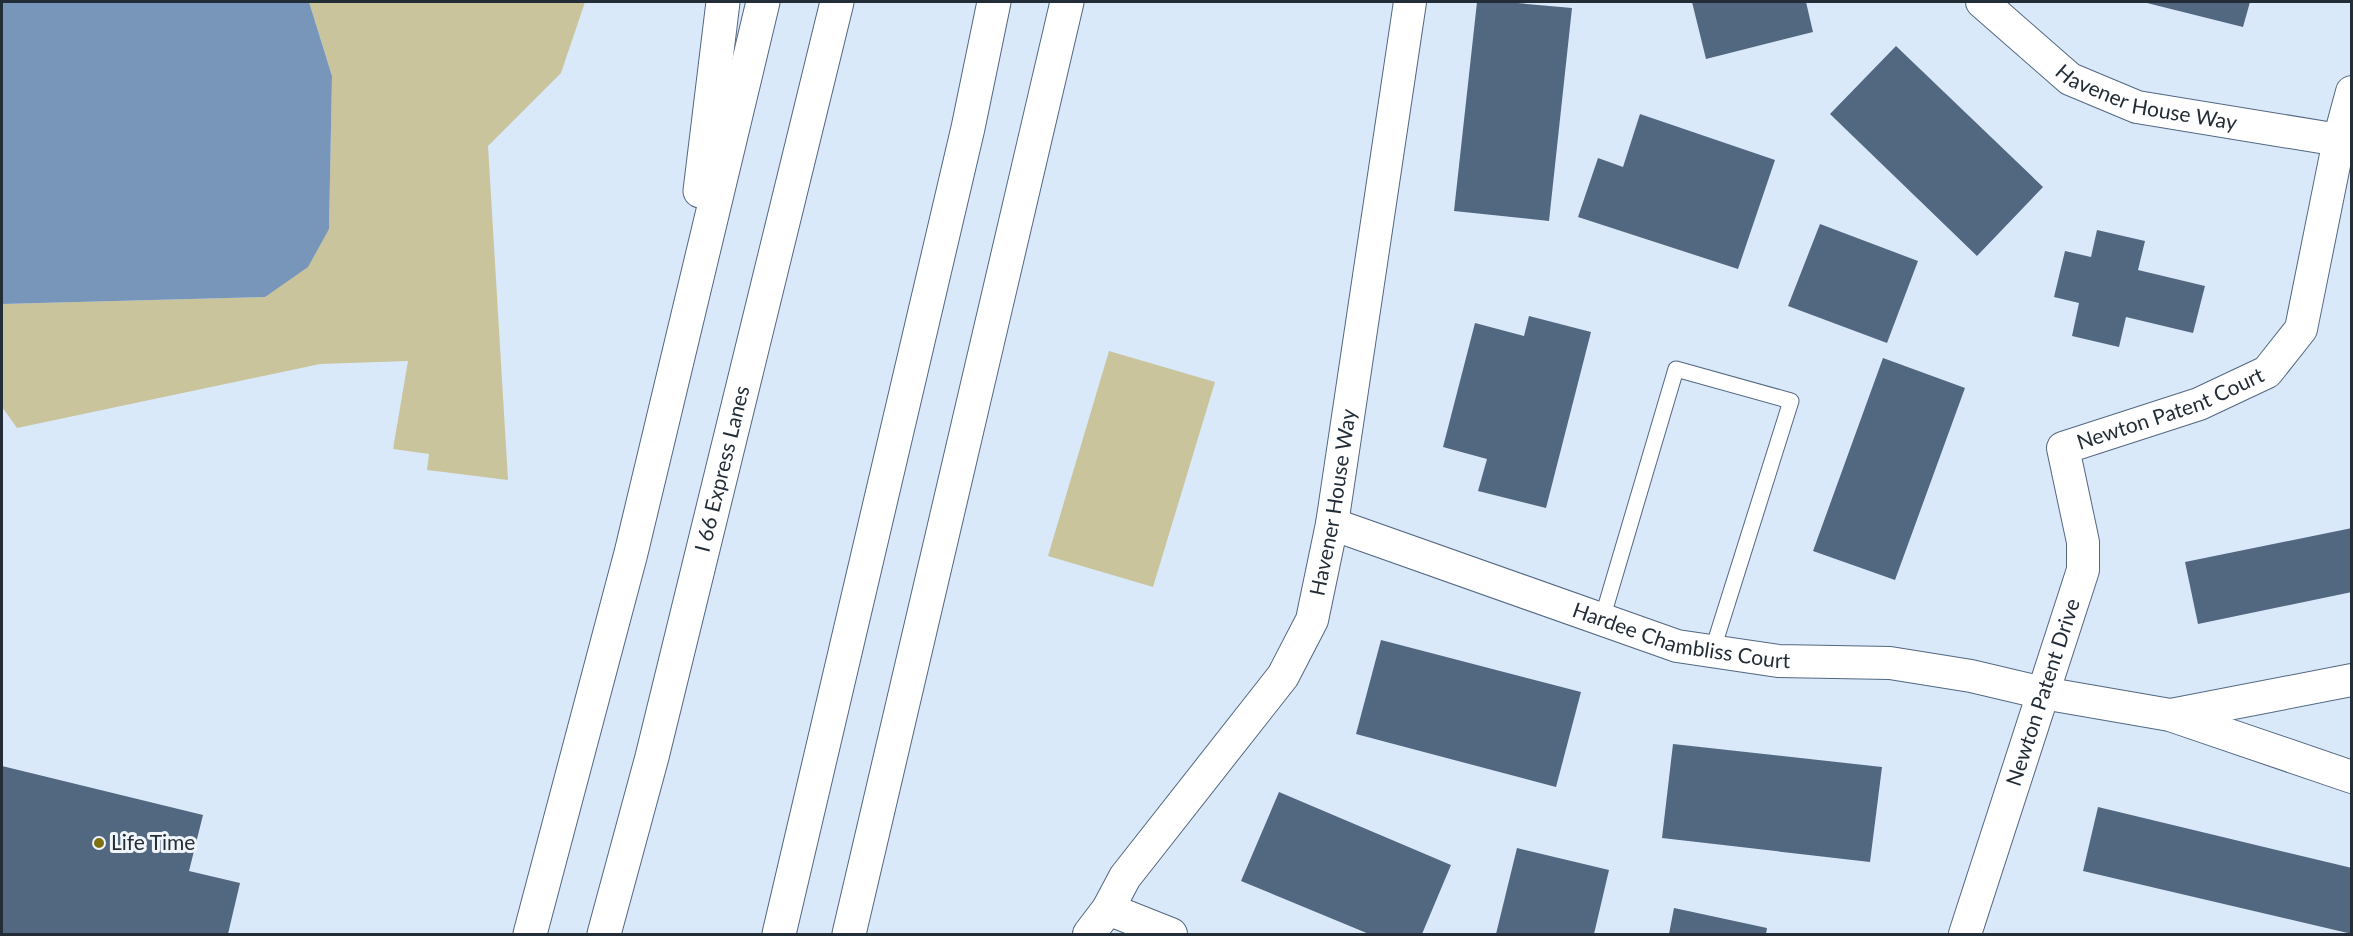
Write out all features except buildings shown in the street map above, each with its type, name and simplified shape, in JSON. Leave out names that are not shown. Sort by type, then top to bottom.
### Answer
[{"type":"highway","points":[[681,351],[723,2]]},
{"type":"highway","points":[[530,934],[616,611],[681,351],[763,2]]},
{"type":"highway","name":"I 66 Express Lanes","points":[[604,934],[655,746],[837,2]]},
{"type":"highway","points":[[779,934],[963,151],[994,2]]},
{"type":"highway","points":[[849,934],[1067,2]]},
{"type":"street","name":"Havener House Way","points":[[1089,934],[1108,909],[1125,877],[1283,676],[1312,620],[1332,524],[1410,2]]},
{"type":"street","name":"Havener House Way","points":[[1982,2],[2070,79],[2137,107],[2339,140]]},
{"type":"street","name":"Newton Patent Court","points":[[2063,448],[2199,404],[2267,372],[2301,329],[2339,140],[2352,92]]},
{"type":"street","name":"Newton Patent Drive","points":[[1965,934],[2082,570],[2083,542],[2063,448]]},
{"type":"street","name":"Hardee Chambliss Court","points":[[1332,524],[1677,646],[1778,661],[1890,663],[1971,676],[2043,693],[2170,715]]},
{"type":"street","points":[[2170,715],[2352,680]]},
{"type":"street","points":[[2170,715],[2352,777]]},
{"type":"street","points":[[1108,909],[1171,934]]},
{"type":"lane","points":[[1602,620],[1676,369],[1791,401],[1712,652]]},
{"type":"shaded area","points":[[309,2],[585,2],[561,73],[488,146],[508,480],[427,470],[429,454],[393,449],[408,361],[320,364],[17,428],[2,407],[2,304],[265,297],[329,229],[332,76]]},
{"type":"shaded area","points":[[1109,351],[1215,382],[1153,587],[1048,556]]},
{"type":"water","points":[[2,2],[309,2],[332,76],[329,229],[308,267],[265,297],[2,304]]},
{"type":"place","name":"Life Time","points":[[99,843]]}]
